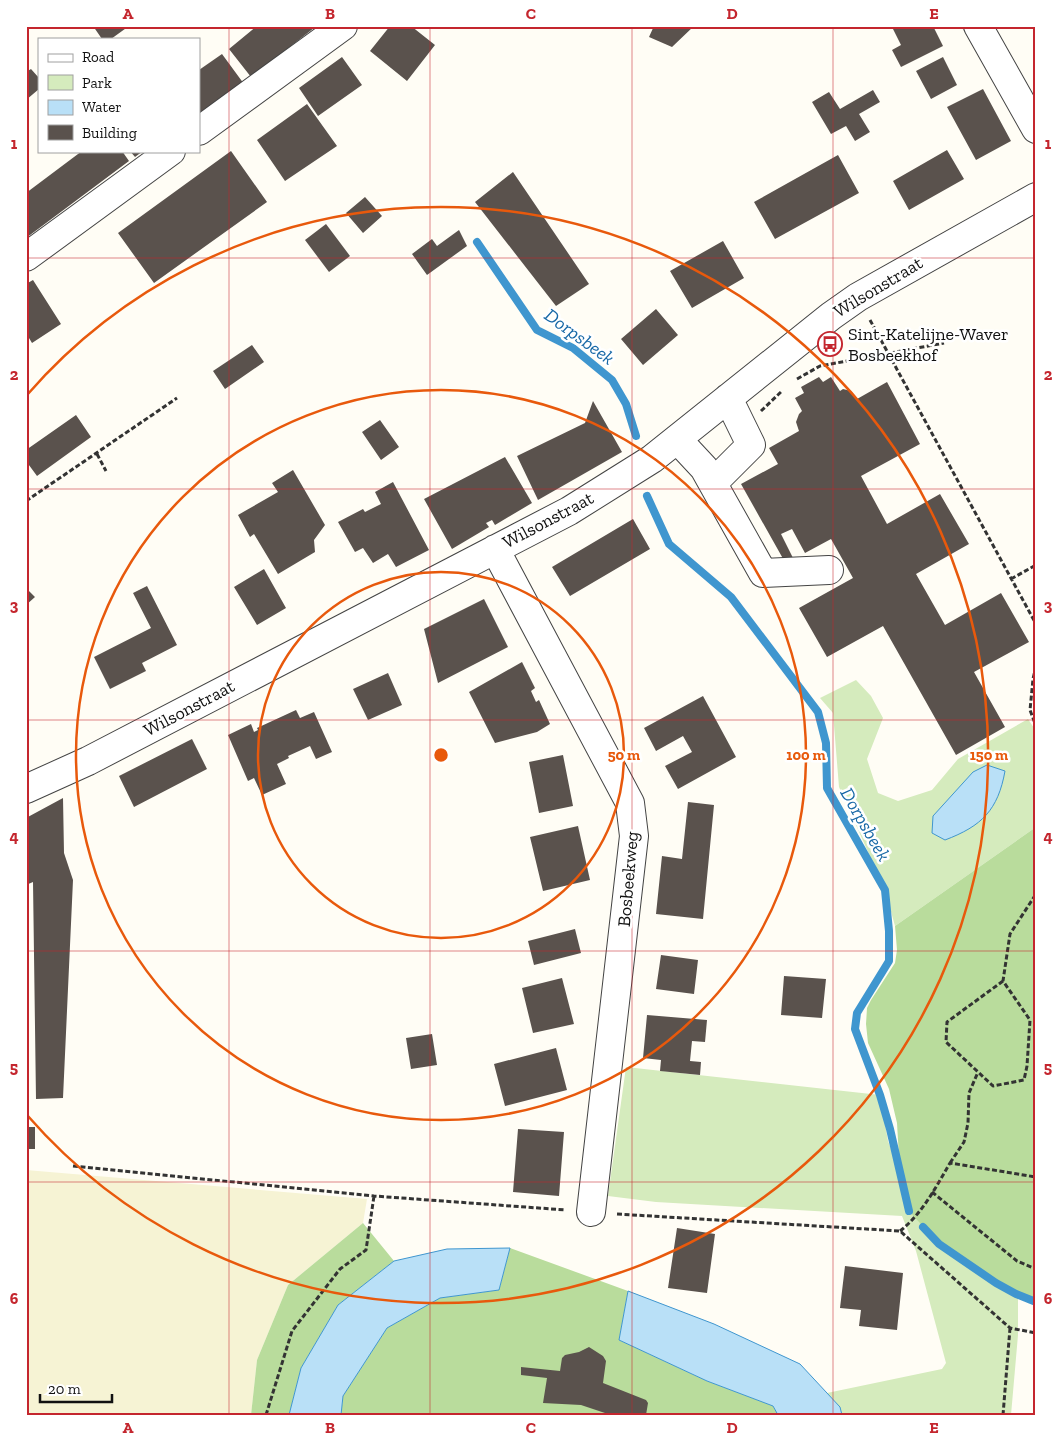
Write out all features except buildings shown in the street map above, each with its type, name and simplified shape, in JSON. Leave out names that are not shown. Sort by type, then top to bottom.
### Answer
[{"type":"street","points":[[200,130],[343,26]]},
{"type":"street","points":[[978,26],[1036,129]]},
{"type":"street","points":[[26,257],[170,152]]},
{"type":"street","name":"Wilsonstraat","points":[[26,789],[88,761],[569,511],[652,459],[824,321],[858,297],[1036,197]]},
{"type":"street","points":[[713,483],[751,445],[728,398]]},
{"type":"street","points":[[676,439],[704,468],[763,573],[829,570]]},
{"type":"street","name":"Bosbeekweg","points":[[495,549],[630,803],[634,836],[591,1212]]},
{"type":"path","points":[[858,297],[1036,624]]},
{"type":"path","points":[[791,383],[820,366],[944,343]]},
{"type":"path","points":[[743,429],[785,389]]},
{"type":"path","points":[[26,501],[177,398]]},
{"type":"path","points":[[96,454],[106,471]]},
{"type":"path","points":[[1011,579],[1036,565]]},
{"type":"path","points":[[1036,666],[1032,679],[1030,710],[1036,726]]},
{"type":"path","points":[[1002,981],[1030,1020],[1027,1066],[1024,1080],[993,1086],[946,1042],[947,1022],[1002,981],[1010,934],[1036,894]]},
{"type":"path","points":[[900,1231],[911,1222],[964,1142],[968,1123],[969,1093],[978,1072]]},
{"type":"path","points":[[950,1163],[1036,1177]]},
{"type":"path","points":[[73,1166],[374,1196],[591,1212],[900,1231],[1010,1328],[1036,1333]]},
{"type":"path","points":[[932,1192],[1017,1261],[1036,1268]]},
{"type":"path","points":[[266,1415],[292,1331],[340,1269],[366,1250],[374,1196]]},
{"type":"path","points":[[1003,1415],[1010,1328]]},
{"type":"shaded area","points":[[26,1170],[367,1199],[363,1223],[288,1285],[257,1360],[251,1415],[26,1415],[26,1264],[28,1254],[26,1253]]},
{"type":"green space","points":[[856,680],[871,696],[883,718],[867,759],[878,793],[898,801],[932,790],[958,759],[1028,719],[1036,731],[1036,827],[895,926],[885,890],[839,787],[833,713],[820,698]]},
{"type":"green space","points":[[1036,827],[1036,1302],[996,1283],[939,1244],[909,1211],[900,1174],[897,1123],[889,1089],[868,1043],[866,1024],[867,1008],[895,963],[897,950],[895,926]]},
{"type":"green space","points":[[626,1067],[880,1095],[888,1141],[900,1174],[909,1211],[995,1283],[1018,1295],[1018,1335],[1011,1415],[842,1415],[840,1407],[827,1393],[942,1369],[946,1363],[916,1251],[902,1216],[656,1202],[608,1196]]},
{"type":"green space","points":[[363,1223],[394,1261],[338,1305],[301,1368],[289,1415],[251,1415],[257,1360],[288,1285]]},
{"type":"green space","points":[[510,1248],[628,1291],[619,1340],[707,1381],[773,1406],[778,1415],[341,1415],[343,1396],[387,1328],[440,1298],[499,1290]]},
{"type":"water","points":[[987,765],[1005,771],[998,796],[986,815],[969,829],[945,840],[932,833],[933,816],[973,772]]},
{"type":"water","points":[[510,1248],[499,1290],[440,1298],[387,1328],[343,1396],[341,1415],[289,1415],[301,1368],[338,1305],[394,1261],[447,1249]]},
{"type":"water","points":[[628,1291],[714,1324],[800,1364],[840,1407],[842,1415],[778,1415],[773,1406],[707,1381],[619,1340]]},
{"type":"waterway","name":"Dorpsbeek","points":[[477,242],[537,330],[573,348],[612,380],[626,404],[636,436]]},
{"type":"waterway","name":"Dorpsbeek","points":[[647,496],[669,544],[731,597],[818,712],[826,743],[827,788],[885,890],[889,931],[889,961],[857,1013],[855,1029],[880,1095],[909,1211]]},
{"type":"waterway","name":"Dorpsbeek","points":[[923,1227],[939,1244],[996,1283],[1036,1302]]},
{"type":"place","name":"Sint-Katelijne-Waver Bosbeekhof","points":[[830,344]]}]
